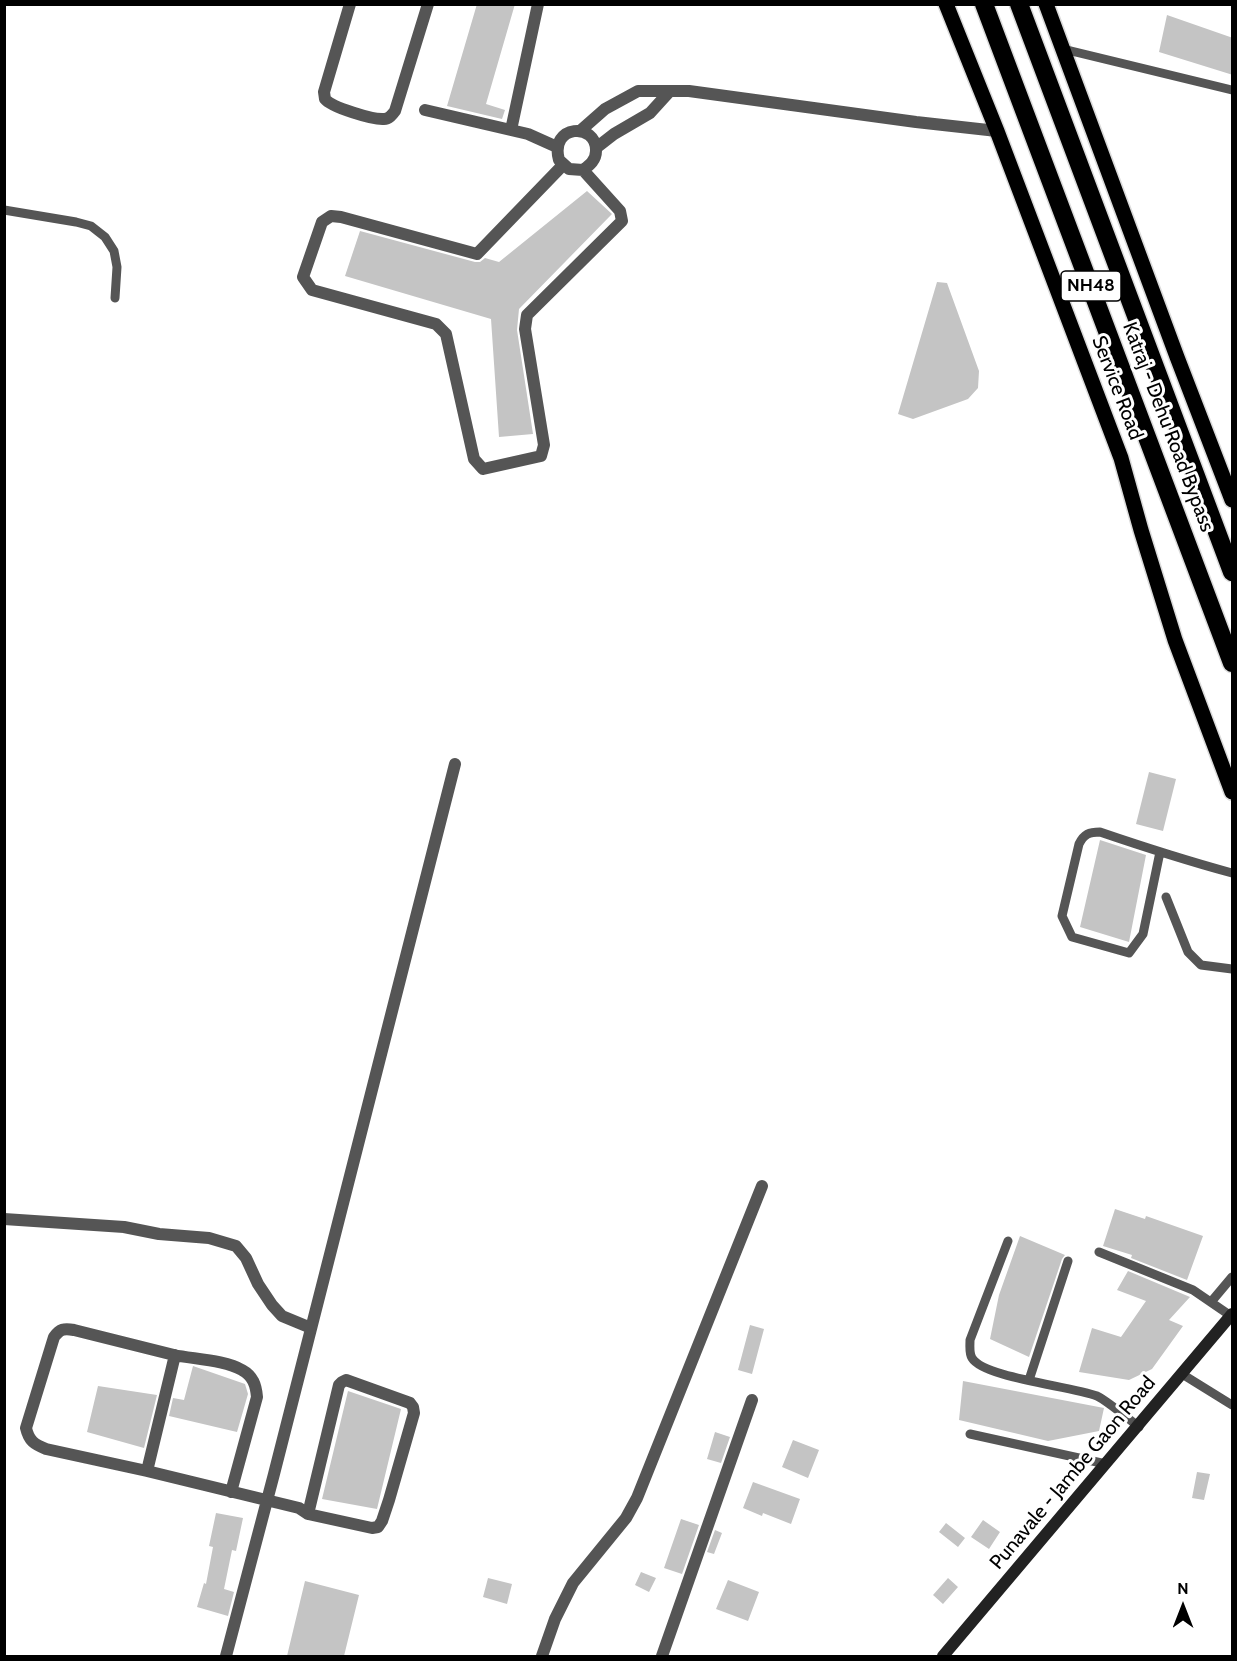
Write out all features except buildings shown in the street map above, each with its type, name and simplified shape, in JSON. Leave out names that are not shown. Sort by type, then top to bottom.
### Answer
[{"type":"highway","name":"Katraj - Dehu Road Bypass","points":[[984,4],[1233,663]]},
{"type":"highway","name":"Katraj - Dehu Road Bypass","points":[[1019,4],[1233,572]]},
{"type":"main road","name":"Service Road","points":[[946,4],[997,131],[1121,458],[1175,640],[1233,792]]},
{"type":"main road","points":[[1046,4],[1177,357],[1233,500]]},
{"type":"street","points":[[350,4],[324,92],[325,99],[333,106],[376,119],[390,117],[395,111],[428,4]]},
{"type":"street","points":[[512,129],[537,4]]},
{"type":"street","points":[[580,131],[605,109],[638,91],[689,91],[997,131]]},
{"type":"street","points":[[596,148],[614,134],[650,113],[670,91]]},
{"type":"street","points":[[425,110],[512,129],[557,147]]},
{"type":"street","points":[[580,131],[591,137],[596,148],[596,155],[589,166],[583,170],[569,169],[559,160],[557,147],[568,132],[580,131]]},
{"type":"street","points":[[563,165],[477,254],[331,216],[322,222],[303,277],[312,290],[436,324],[446,334],[474,459],[483,469],[541,456],[544,445],[525,329],[527,315],[622,221],[620,211],[583,170]]},
{"type":"street","points":[[226,1656],[455,764]]},
{"type":"street","points":[[542,1656],[555,1619],[573,1583],[626,1518],[637,1497],[762,1186]]},
{"type":"street","points":[[4,1219],[124,1227],[159,1234],[209,1238],[236,1246],[246,1258],[258,1284],[282,1316],[311,1328]]},
{"type":"street","name":"Punavale - Jambe Gaon Road","points":[[943,1656],[1232,1315]]},
{"type":"street","points":[[231,1492],[257,1397],[253,1378],[242,1369],[226,1364],[175,1355],[66,1328],[59,1330],[54,1336],[26,1428],[28,1438],[36,1445],[46,1449],[299,1508],[308,1514],[372,1528],[378,1527],[382,1521],[389,1500],[414,1413],[410,1403],[346,1380],[339,1385],[308,1514]]},
{"type":"street","points":[[147,1471],[175,1355]]},
{"type":"street","points":[[662,1656],[752,1400]]},
{"type":"lane","points":[[1063,49],[1233,90]]},
{"type":"lane","points":[[4,210],[91,226],[105,237],[114,251],[117,267],[115,298]]},
{"type":"lane","points":[[1160,852],[1143,934],[1129,953],[1072,937],[1062,916],[1079,844],[1082,836],[1090,832],[1100,832],[1233,873]]},
{"type":"lane","points":[[1166,897],[1188,952],[1201,965],[1233,969]]},
{"type":"lane","points":[[1008,1241],[970,1340],[969,1350],[973,1360],[1000,1374],[1099,1397],[1139,1426]]},
{"type":"lane","points":[[1099,1252],[1178,1282],[1232,1315]]},
{"type":"lane","points":[[1029,1380],[1068,1261]]},
{"type":"lane","points":[[1211,1302],[1233,1277]]},
{"type":"lane","points":[[1182,1374],[1233,1405]]},
{"type":"lane","points":[[970,1434],[1106,1464]]}]
